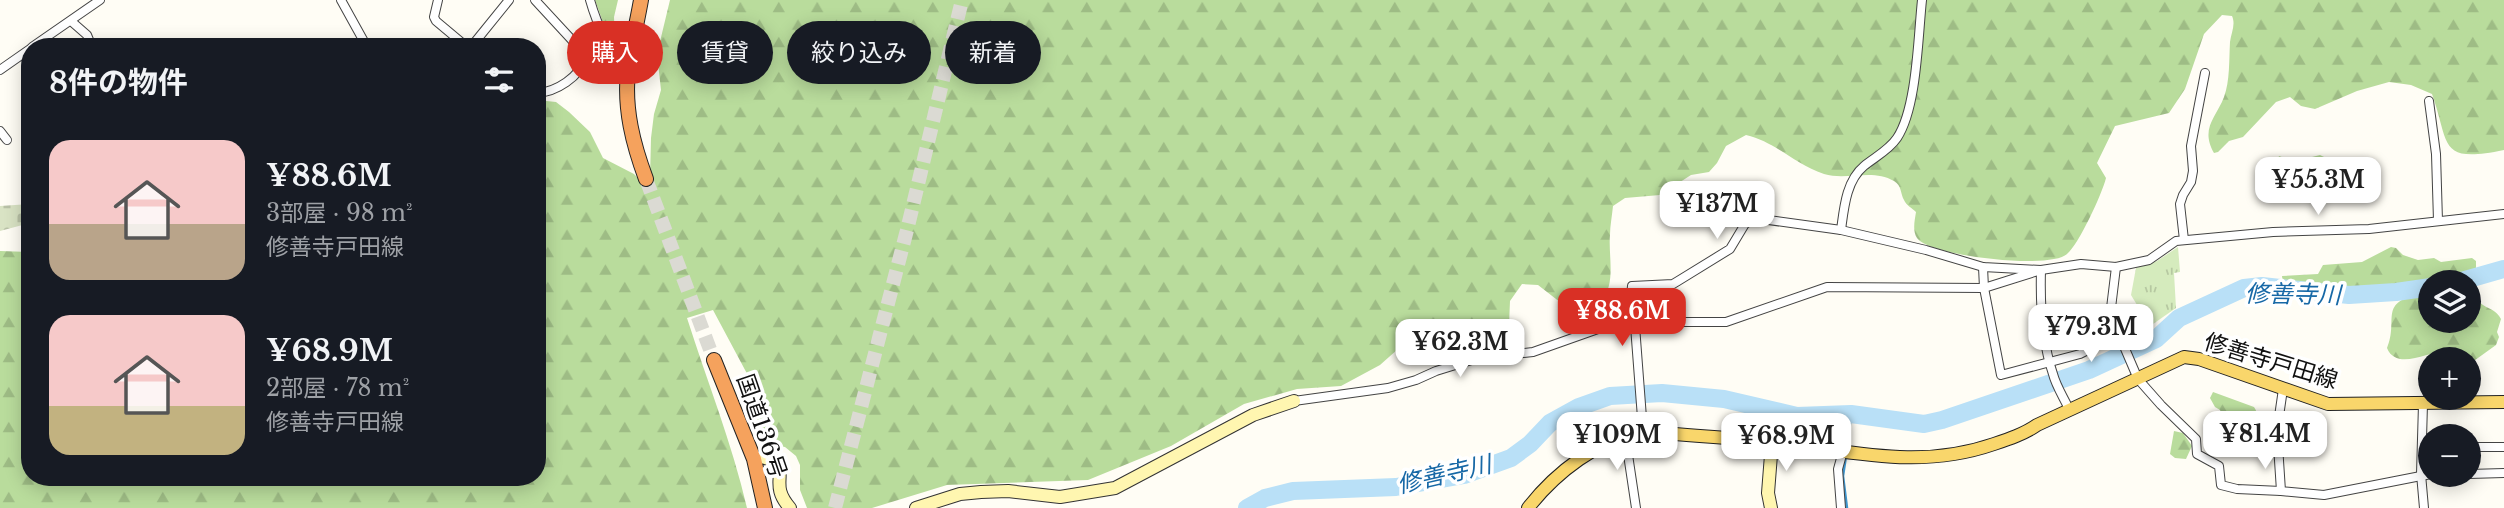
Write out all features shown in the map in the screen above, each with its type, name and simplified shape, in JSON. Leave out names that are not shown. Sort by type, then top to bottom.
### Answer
[{"type":"highway","points":[[637,21],[641,0]]},
{"type":"highway","points":[[628,84],[630,128],[646,179]]},
{"type":"highway","name":"国道136号","points":[[714,360],[754,459],[765,508]]},
{"type":"main road","name":"修善寺戸田線","points":[[1528,508],[1544,488],[1566,469],[1627,434],[1643,431],[1772,442],[1897,458],[1951,456],[1980,449],[2026,432],[2136,374],[2184,357],[2199,359],[2328,404],[2418,404]]},
{"type":"main road","name":"修善寺戸田線","points":[[2481,403],[2504,402]]},
{"type":"street","points":[[45,38],[100,0]]},
{"type":"street","points":[[341,0],[362,38]]},
{"type":"street","points":[[438,0],[434,17],[455,38]]},
{"type":"street","points":[[472,38],[509,0]]},
{"type":"street","points":[[535,0],[585,58],[580,68],[561,87],[546,91]]},
{"type":"street","points":[[590,0],[598,21]]},
{"type":"street","points":[[1841,230],[1847,194],[1854,177],[1896,139],[1905,121],[1913,83],[1922,0]]},
{"type":"street","points":[[71,20],[88,38]]},
{"type":"street","points":[[0,70],[21,55]]},
{"type":"street","points":[[2184,240],[2180,204],[2191,182],[2193,171],[2190,146],[2205,73]]},
{"type":"street","points":[[2429,101],[2436,154],[2438,221]]},
{"type":"street","points":[[0,131],[7,140]]},
{"type":"street","points":[[916,508],[960,494],[1008,491],[1059,497],[1115,488],[1253,415],[1294,401],[1388,388],[1478,358],[1533,352],[1598,329],[1645,322],[1726,322],[1828,286],[1984,288],[2041,270],[2081,264],[2116,267],[2149,260],[2176,241],[2273,232],[2369,229],[2504,214]]},
{"type":"street","points":[[1643,431],[1639,369],[1632,326],[1632,286],[1672,284],[1678,281],[1730,249],[1749,220],[1771,219],[1841,230],[1983,267],[2041,270]]},
{"type":"street","points":[[1983,267],[1984,288],[2001,375],[2080,354],[2120,334]]},
{"type":"street","points":[[2116,267],[2111,308],[2114,323],[2136,374],[2161,405],[2196,439],[2197,454],[2219,466],[2221,485],[2237,489],[2324,495],[2418,476]]},
{"type":"street","points":[[2041,270],[2040,302],[2050,363],[2053,377],[2069,409]]},
{"type":"street","points":[[2281,491],[2277,430],[2283,389]]},
{"type":"street","points":[[1627,434],[1636,508]]},
{"type":"street","points":[[1771,508],[1768,494],[1772,442]]},
{"type":"street","points":[[2481,447],[2504,447]]},
{"type":"street","points":[[1841,508],[1838,469],[1843,451]]},
{"type":"street","points":[[754,459],[762,457],[777,462],[780,468],[779,492],[790,508]]},
{"type":"street","points":[[2481,474],[2504,473]]},
{"type":"street","points":[[2424,508],[2425,487]]},
{"type":"green space","points":[[595,0],[618,0],[614,21],[603,21]]},
{"type":"green space","points":[[670,0],[2504,0],[2504,150],[2482,154],[2457,152],[2445,137],[2432,94],[2411,85],[2389,82],[2357,91],[2315,109],[2301,106],[2290,97],[2276,102],[2243,137],[2229,141],[2214,153],[2209,130],[2226,91],[2233,26],[2232,16],[2222,15],[2204,34],[2185,89],[2169,113],[2115,126],[2097,163],[2106,178],[2095,206],[2072,249],[2056,259],[1990,259],[1926,245],[1915,235],[1916,212],[1905,202],[1900,187],[1894,181],[1877,175],[1824,174],[1757,138],[1746,135],[1726,146],[1709,172],[1691,175],[1660,195],[1625,198],[1613,206],[1610,279],[1600,302],[1565,306],[1538,285],[1522,284],[1510,301],[1509,325],[1503,333],[1490,337],[1420,337],[1398,349],[1380,365],[1341,386],[1297,389],[1244,404],[1171,446],[1088,480],[947,485],[872,508],[807,508],[800,490],[800,465],[796,456],[785,447],[768,445],[756,430],[758,404],[752,383],[713,310],[687,318],[727,436],[747,508],[0,508],[0,251],[21,252],[21,486],[546,486],[546,101],[556,102],[590,132],[603,158],[634,174],[641,181],[650,178],[654,114],[661,90],[663,29]]},
{"type":"green space","points":[[2320,155],[2328,159],[2329,165],[2318,178],[2301,189],[2284,192],[2271,182],[2279,156],[2302,164]]},
{"type":"green space","points":[[21,205],[21,225],[0,231],[0,206]]},
{"type":"green space","points":[[2178,247],[2180,272],[2174,273],[2176,308],[2130,340],[2124,331],[2141,317],[2131,295],[2136,268],[2157,261]]},
{"type":"green space","points":[[2391,247],[2418,260],[2434,258],[2441,262],[2472,258],[2476,261],[2476,268],[2418,270],[2418,285],[2391,288],[2329,288],[2283,284],[2282,276],[2318,274],[2323,265],[2362,262]]},
{"type":"green space","points":[[2418,294],[2418,333],[2481,333],[2481,303],[2501,319],[2496,345],[2481,356],[2481,347],[2418,347],[2418,358],[2399,359],[2387,348],[2394,308],[2406,298]]},
{"type":"green space","points":[[2213,392],[2254,407],[2257,413],[2258,423],[2254,432],[2247,434],[2241,443],[2233,447],[2220,432],[2226,425],[2220,410],[2210,398]]},
{"type":"green space","points":[[2174,431],[2183,433],[2192,446],[2186,459],[2175,458],[2170,454]]},
{"type":"waterway","name":"修善寺川","points":[[2481,276],[2504,269]]},
{"type":"waterway","name":"修善寺川","points":[[1247,508],[1265,498],[1293,491],[1396,487],[1464,475],[1511,458],[1530,444],[1550,423],[1579,407],[1610,396],[1662,393],[1724,399],[1797,416],[1851,414],[1924,424],[2089,370],[2156,339],[2179,318],[2244,288],[2262,286],[2349,295],[2418,289]]},
{"type":"waterway","points":[[1847,449],[1851,414]]},
{"type":"waterway","points":[[1846,456],[1843,476],[1847,508]]},
{"type":"tunnel","points":[[835,508],[908,226],[962,0]]},
{"type":"tunnel","points":[[646,179],[714,360]]}]
